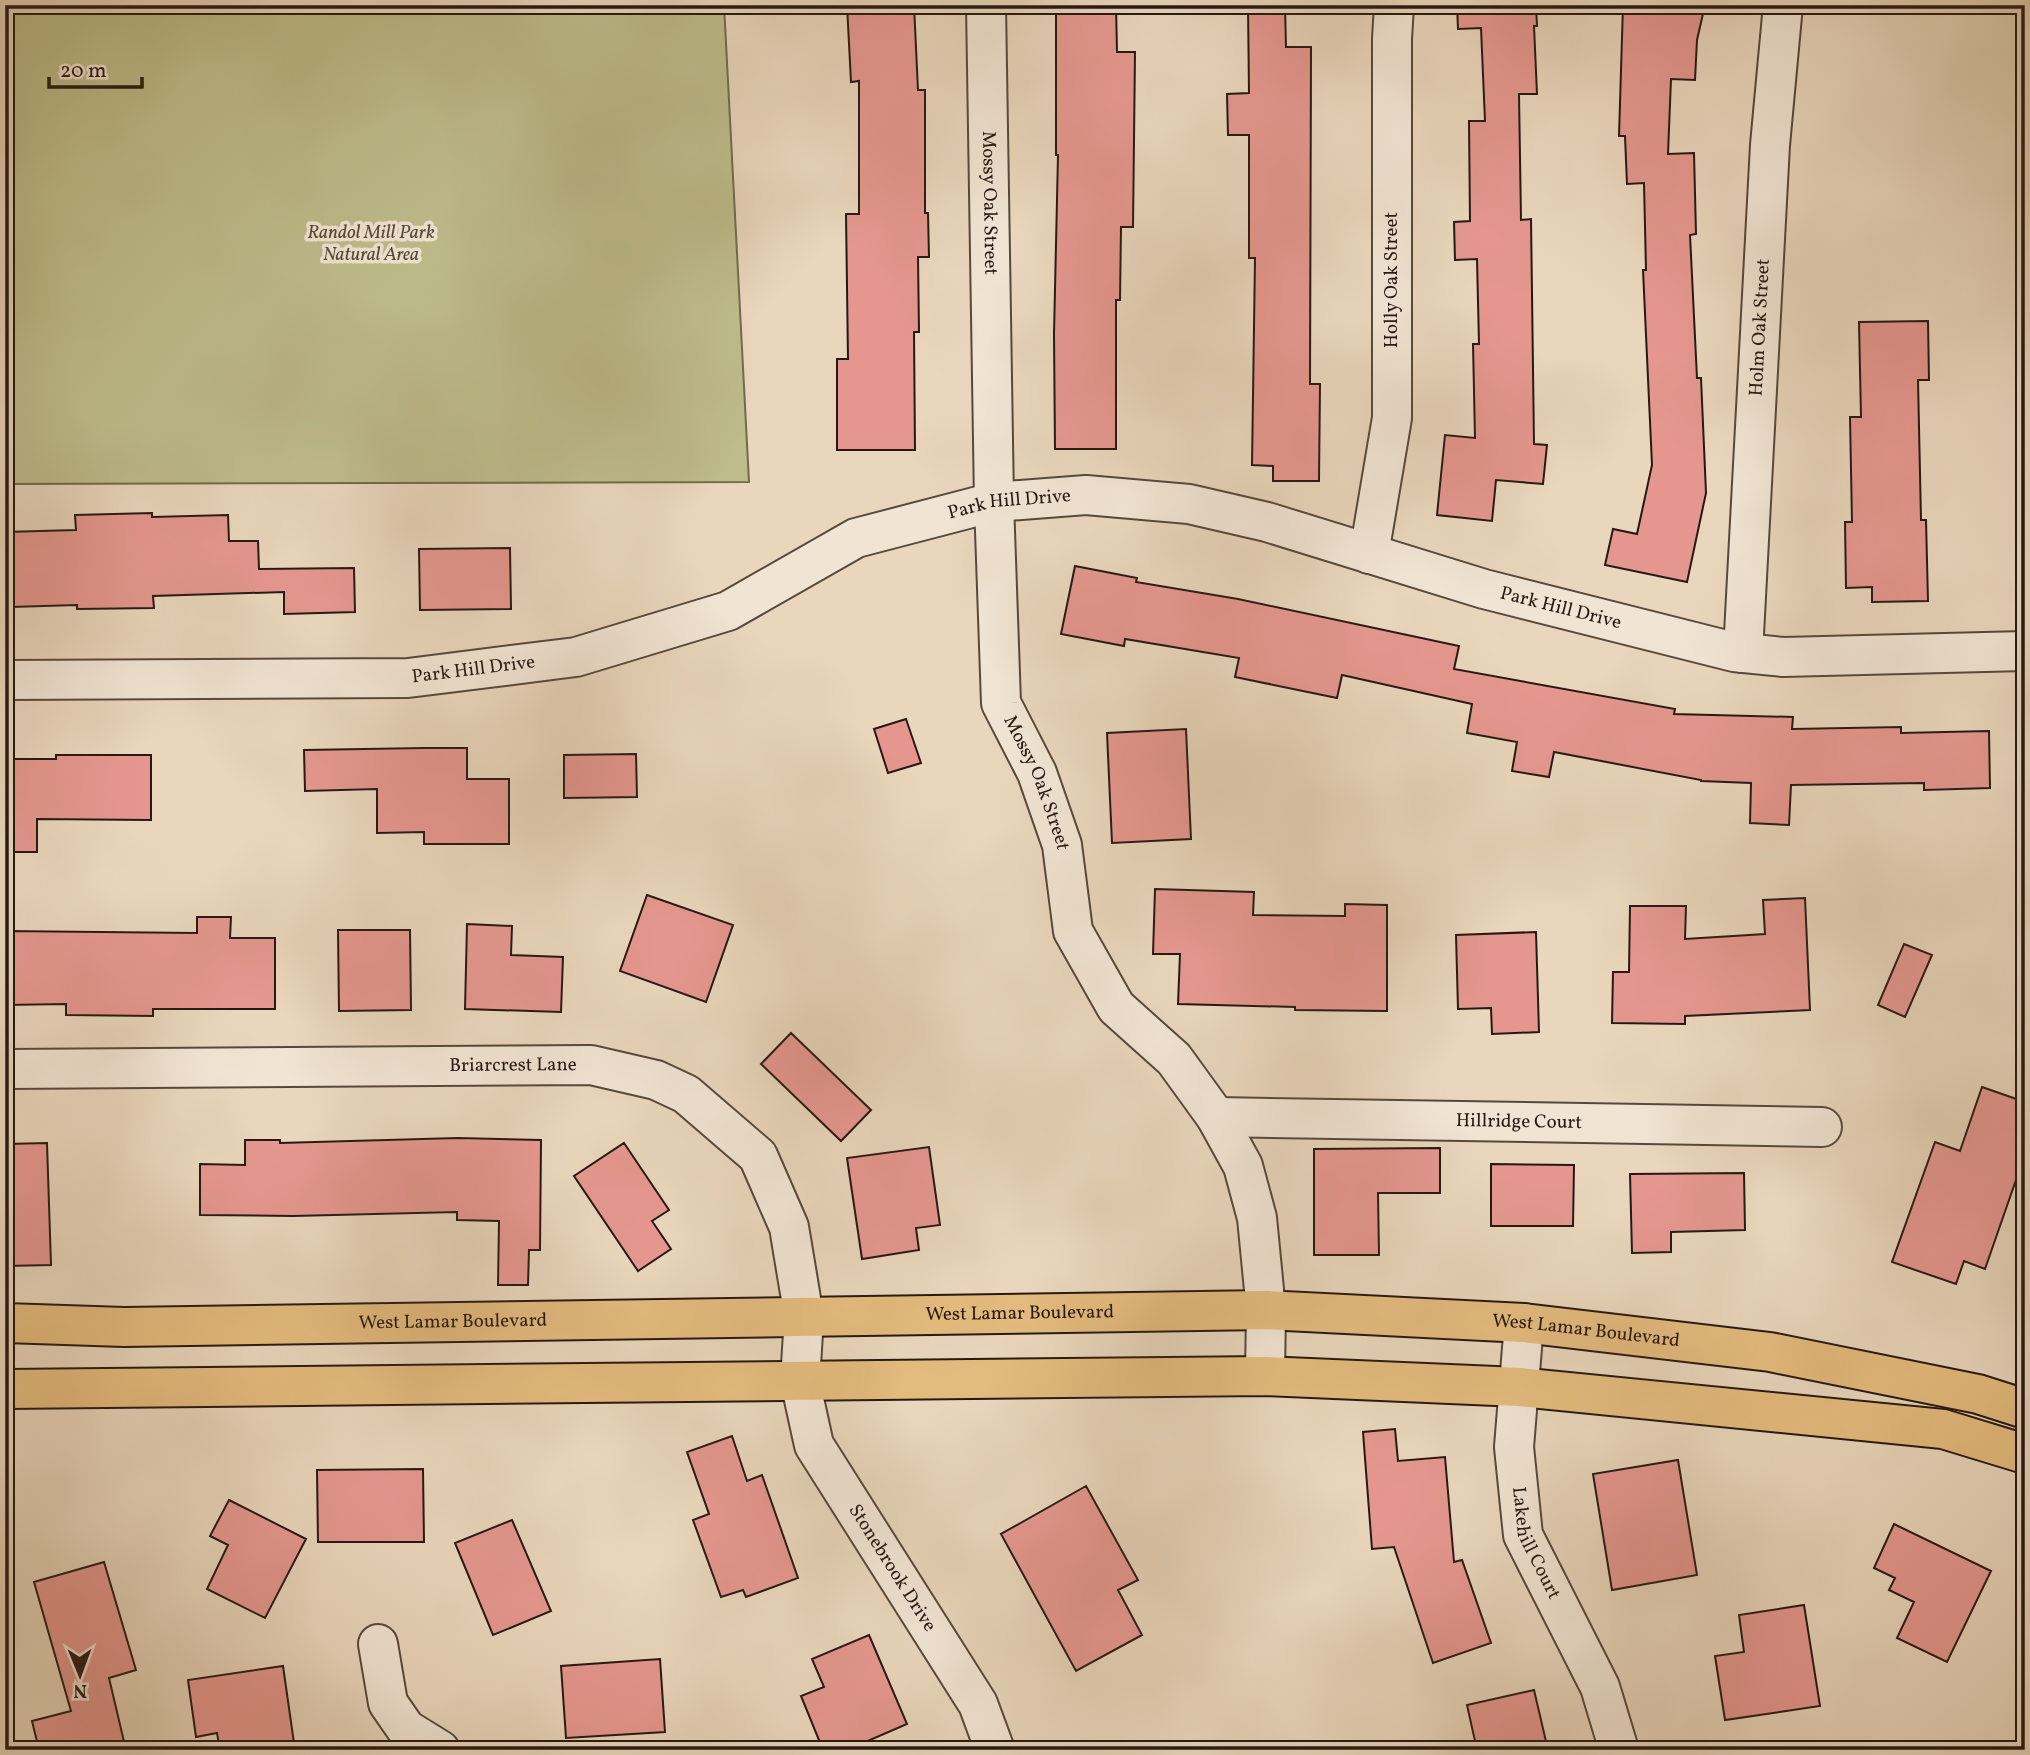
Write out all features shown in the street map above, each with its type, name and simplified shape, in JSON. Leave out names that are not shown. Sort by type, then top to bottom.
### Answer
[{"type":"main road","name":"West Lamar Boulevard","points":[[5,1323],[124,1327],[1266,1310],[1524,1324],[1770,1352],[1978,1394],[2025,1409]]},
{"type":"main road","points":[[5,1389],[1265,1376],[1519,1387],[1943,1429],[2025,1454]]},
{"type":"street","name":"Mossy Oak Street","points":[[986,5],[994,502],[1001,703],[1037,773],[1062,845],[1073,931],[1115,1007],[1174,1059],[1216,1118],[1243,1166],[1258,1218],[1266,1310],[1265,1376]]},
{"type":"street","name":"Holly Oak Street","points":[[1369,554],[1392,418],[1394,5]]},
{"type":"street","name":"Holm Oak Street","points":[[1743,653],[1770,145],[1783,5]]},
{"type":"street","name":"Park Hill Drive","points":[[5,680],[408,678],[576,657],[728,611],[856,538],[994,502],[1086,495],[1189,504],[1267,523],[1484,589],[1734,652],[1783,657],[2025,651]]},
{"type":"street","name":"Briarcrest Lane","points":[[5,1069],[591,1065],[656,1080],[686,1094],[758,1156],[789,1227],[804,1317],[800,1381]]},
{"type":"street","name":"Hillridge Court","points":[[1216,1118],[1822,1127]]},
{"type":"street","name":"Lakehill Court","points":[[1524,1324],[1514,1447],[1523,1535],[1600,1688],[1619,1750]]},
{"type":"street","name":"Stonebrook Drive","points":[[800,1381],[814,1445],[978,1704],[995,1750]]},
{"type":"street","points":[[378,1644],[388,1703],[406,1729],[440,1750]]},
{"type":"green space","name":"Randol Mill Park Natural Area","points":[[5,5],[724,5],[749,482],[5,484]]},
{"type":"building","points":[[847,5],[914,5],[918,90],[925,90],[925,213],[928,213],[929,257],[918,257],[919,332],[914,332],[915,450],[837,450],[837,359],[848,359],[846,214],[859,214],[859,81],[851,82]]},
{"type":"building","points":[[1056,5],[1116,5],[1117,52],[1135,52],[1133,227],[1121,227],[1120,300],[1116,300],[1116,449],[1055,449],[1054,334],[1058,155]]},
{"type":"building","points":[[1248,5],[1285,5],[1286,47],[1311,47],[1310,384],[1320,384],[1319,481],[1273,481],[1273,466],[1252,465],[1255,258],[1249,258],[1249,135],[1228,135],[1227,94],[1249,93]]},
{"type":"building","points":[[1457,5],[1536,5],[1537,26],[1534,26],[1537,94],[1519,94],[1521,220],[1531,219],[1534,444],[1547,445],[1543,484],[1496,480],[1492,521],[1437,515],[1445,435],[1475,438],[1473,344],[1479,344],[1477,259],[1455,260],[1454,222],[1470,221],[1469,121],[1485,121],[1481,28],[1458,29]]},
{"type":"building","points":[[1623,5],[1705,5],[1697,40],[1695,80],[1671,79],[1668,154],[1694,153],[1696,234],[1690,235],[1697,378],[1701,378],[1706,493],[1687,582],[1605,565],[1613,529],[1637,534],[1652,465],[1643,270],[1646,270],[1644,183],[1627,184],[1625,136],[1619,136]]},
{"type":"building","points":[[1928,321],[1929,380],[1918,380],[1921,520],[1926,520],[1928,601],[1872,602],[1872,587],[1846,588],[1845,522],[1852,522],[1850,417],[1861,417],[1859,322]]},
{"type":"building","points":[[152,513],[152,517],[228,515],[229,541],[258,541],[259,569],[354,568],[355,612],[284,614],[284,592],[153,596],[154,608],[77,609],[77,605],[11,607],[11,590],[5,590],[5,532],[76,530],[75,515]]},
{"type":"building","points":[[510,548],[511,609],[420,610],[419,549]]},
{"type":"building","points":[[1075,566],[1137,578],[1136,582],[1238,599],[1459,646],[1454,669],[1675,709],[1674,714],[1793,717],[1792,729],[1901,727],[1901,733],[1989,731],[1990,788],[1924,790],[1924,783],[1791,785],[1789,825],[1750,823],[1751,783],[1701,781],[1554,752],[1549,777],[1512,771],[1517,742],[1467,733],[1472,704],[1342,675],[1337,698],[1235,677],[1239,658],[1125,639],[1124,646],[1061,634]]},
{"type":"building","points":[[906,719],[921,763],[888,773],[874,729]]},
{"type":"building","points":[[1186,729],[1191,839],[1112,843],[1107,733]]},
{"type":"building","points":[[467,748],[467,779],[509,779],[509,844],[424,844],[424,832],[377,833],[377,789],[305,791],[304,750]]},
{"type":"building","points":[[636,754],[637,797],[564,798],[564,755]]},
{"type":"building","points":[[56,755],[151,755],[151,820],[37,819],[37,852],[5,852],[5,759],[56,759]]},
{"type":"building","points":[[1155,889],[1254,892],[1253,915],[1345,916],[1345,904],[1387,905],[1387,1011],[1178,1004],[1180,954],[1153,954]]},
{"type":"building","points":[[647,895],[733,925],[706,1002],[620,971]]},
{"type":"building","points":[[1805,898],[1810,1010],[1685,1016],[1685,1024],[1612,1023],[1613,972],[1629,972],[1630,906],[1686,906],[1685,939],[1765,934],[1763,900]]},
{"type":"building","points":[[197,917],[231,917],[230,938],[275,938],[275,1009],[153,1009],[153,1016],[66,1015],[66,1004],[5,1005],[5,931],[197,933]]},
{"type":"building","points":[[467,924],[512,926],[511,955],[563,957],[561,1012],[465,1009]]},
{"type":"building","points":[[338,930],[410,930],[411,1010],[339,1011]]},
{"type":"building","points":[[1536,932],[1539,1032],[1492,1034],[1491,1008],[1458,1009],[1456,935]]},
{"type":"building","points":[[1904,944],[1932,955],[1905,1017],[1878,1005]]},
{"type":"building","points":[[791,1033],[871,1110],[841,1141],[761,1064]]},
{"type":"building","points":[[1982,1087],[2025,1102],[2025,1154],[1985,1269],[1964,1261],[1956,1284],[1892,1262],[1935,1142],[1960,1151]]},
{"type":"building","points":[[458,1138],[541,1140],[540,1250],[529,1250],[528,1285],[498,1285],[499,1221],[457,1220],[457,1212],[200,1215],[200,1164],[245,1165],[245,1140],[280,1140],[280,1143]]},
{"type":"building","points":[[47,1143],[51,1265],[5,1266],[5,1144]]},
{"type":"building","points":[[624,1143],[669,1210],[652,1221],[671,1249],[638,1271],[574,1176]]},
{"type":"building","points":[[929,1147],[940,1225],[916,1228],[919,1250],[862,1259],[847,1158]]},
{"type":"building","points":[[1440,1148],[1440,1193],[1378,1193],[1379,1255],[1314,1255],[1314,1149]]},
{"type":"building","points":[[1491,1164],[1574,1165],[1573,1226],[1491,1226]]},
{"type":"building","points":[[1744,1173],[1745,1230],[1671,1232],[1671,1252],[1632,1253],[1630,1174]]},
{"type":"building","points":[[1395,1429],[1398,1461],[1445,1457],[1454,1562],[1462,1560],[1491,1643],[1433,1663],[1394,1547],[1372,1549],[1363,1432]]},
{"type":"building","points":[[732,1436],[747,1481],[762,1475],[798,1578],[746,1597],[743,1590],[721,1597],[693,1520],[709,1514],[687,1452]]},
{"type":"building","points":[[1678,1460],[1697,1575],[1612,1590],[1593,1474]]},
{"type":"building","points":[[423,1469],[424,1542],[318,1542],[317,1470]]},
{"type":"building","points":[[1086,1486],[1138,1580],[1118,1590],[1142,1635],[1076,1671],[1001,1534]]},
{"type":"building","points":[[229,1500],[306,1539],[265,1618],[207,1589],[228,1545],[210,1536]]},
{"type":"building","points":[[512,1520],[551,1611],[493,1635],[455,1543]]},
{"type":"building","points":[[1894,1524],[1991,1571],[1947,1662],[1897,1638],[1914,1602],[1889,1590],[1895,1578],[1874,1568]]},
{"type":"building","points":[[104,1562],[136,1670],[109,1678],[126,1750],[39,1750],[32,1721],[71,1711],[34,1582]]},
{"type":"building","points":[[1804,1605],[1820,1706],[1725,1720],[1715,1656],[1744,1652],[1739,1615]]},
{"type":"building","points":[[869,1635],[907,1724],[847,1750],[823,1750],[801,1696],[824,1687],[812,1659]]},
{"type":"building","points":[[660,1659],[665,1732],[566,1738],[561,1666]]},
{"type":"building","points":[[283,1666],[295,1750],[220,1750],[217,1733],[196,1737],[188,1680]]},
{"type":"building","points":[[1534,1690],[1548,1750],[1477,1750],[1467,1705]]}]
